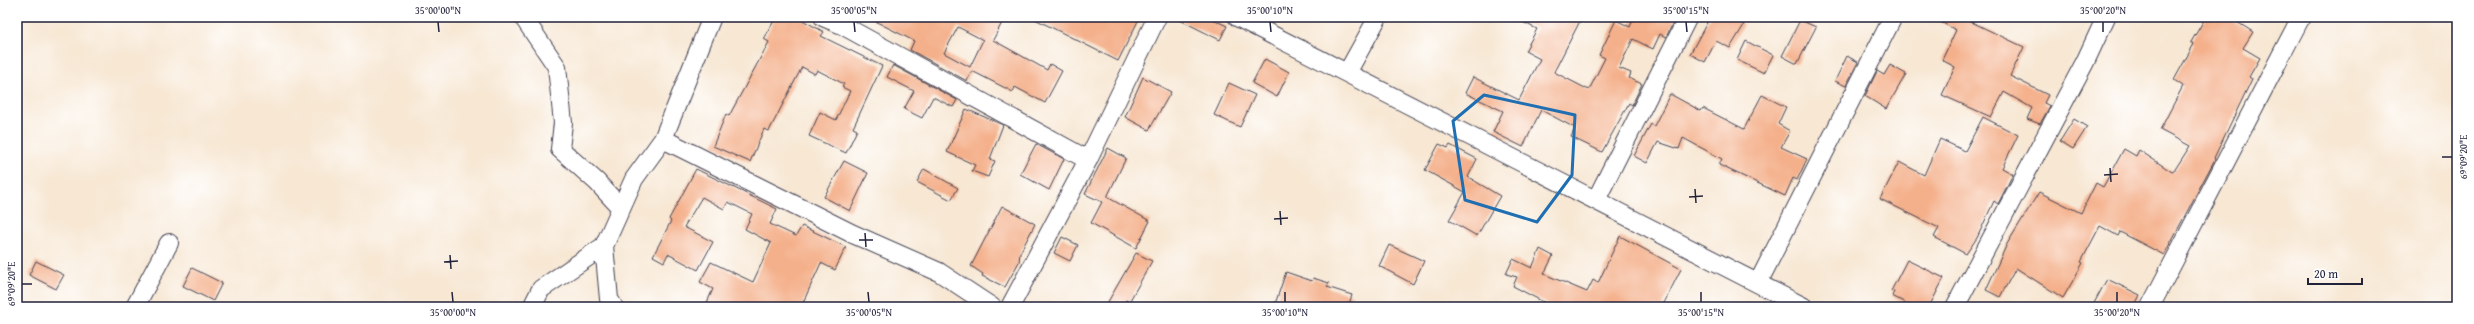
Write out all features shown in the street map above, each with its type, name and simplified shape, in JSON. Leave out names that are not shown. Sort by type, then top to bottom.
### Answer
[{"type":"street","points":[[523,17],[558,67],[563,123],[560,149],[597,182],[620,207]]},
{"type":"street","points":[[614,307],[608,299],[604,246],[620,207],[634,179],[663,139],[712,17]]},
{"type":"street","points":[[823,17],[848,28],[1088,160]]},
{"type":"street","points":[[1010,307],[1088,160],[1157,17]]},
{"type":"street","points":[[1237,17],[1804,307]]},
{"type":"street","points":[[1347,73],[1378,17]]},
{"type":"street","points":[[1596,200],[1688,17]]},
{"type":"street","points":[[1758,283],[1893,17]]},
{"type":"street","points":[[1955,307],[2085,62],[2106,17]]},
{"type":"street","points":[[2150,307],[2301,17]]},
{"type":"street","points":[[663,139],[853,234],[939,272],[992,307]]},
{"type":"street","points":[[135,307],[169,243]]},
{"type":"street","points":[[532,307],[541,289],[604,246]]},
{"type":"highlighted area","points":[[1484,95],[1575,115],[1572,175],[1537,222],[1465,200],[1453,121]]},
{"type":"building","points":[[776,17],[797,17],[824,32],[821,36],[882,66],[853,128],[857,130],[846,153],[809,136],[820,112],[836,120],[850,91],[842,87],[844,84],[817,70],[815,74],[802,67],[769,131],[764,129],[750,162],[713,146],[726,114],[729,116],[769,42],[764,39]]},
{"type":"building","points":[[867,17],[1005,17],[993,40],[1047,70],[1050,64],[1062,71],[1045,103],[1015,87],[1013,92],[972,71],[967,81],[910,50],[914,41]],"holes":[[[958,27],[983,40],[970,67],[944,53]]]},
{"type":"building","points":[[1031,17],[1140,17],[1118,61]]},
{"type":"building","points":[[1174,17],[1208,17],[1227,26],[1220,40]]},
{"type":"building","points":[[1512,17],[1582,17],[1554,72],[1589,90],[1605,58],[1599,55],[1616,20],[1630,27],[1634,17],[1676,17],[1666,37],[1660,34],[1653,49],[1633,39],[1619,68],[1631,73],[1629,78],[1642,84],[1632,105],[1629,103],[1602,152],[1571,137],[1575,128],[1541,110],[1523,147],[1493,132],[1503,111],[1465,93],[1473,77],[1519,100],[1540,59],[1525,51],[1537,29]]},
{"type":"building","points":[[1710,17],[1728,17],[1744,25],[1730,48],[1716,41],[1705,62],[1690,54]]},
{"type":"building","points":[[1931,17],[1961,17],[2024,47],[2010,76],[2048,95],[2044,103],[2050,106],[2040,124],[2027,119],[2032,108],[2004,92],[1991,117],[1942,95],[1955,67],[1942,60],[1956,30]]},
{"type":"building","points":[[2206,17],[2229,17],[2253,32],[2243,48],[2260,58],[2249,77],[2252,79],[2214,158],[2215,159],[2164,255],[2120,232],[2118,236],[2100,226],[2081,262],[2083,263],[2063,298],[2016,268],[2000,297],[1986,290],[2007,244],[2039,192],[2081,213],[2096,183],[2103,187],[2124,149],[2136,156],[2139,150],[2172,172],[2174,171],[2190,146],[2160,130],[2183,86],[2174,80],[2194,44],[2191,42]]},
{"type":"building","points":[[1800,20],[1816,27],[1797,64],[1782,56]]},
{"type":"building","points":[[1746,41],[1773,55],[1764,73],[1737,60]]},
{"type":"building","points":[[1847,56],[1858,62],[1846,86],[1835,81]]},
{"type":"building","points":[[1265,59],[1289,72],[1277,97],[1252,83]]},
{"type":"building","points":[[893,65],[957,100],[953,107],[933,97],[922,118],[904,109],[914,91],[887,77]]},
{"type":"building","points":[[1890,65],[1906,74],[1886,109],[1865,96],[1877,71],[1884,75]]},
{"type":"building","points":[[1143,77],[1171,92],[1149,130],[1125,117]]},
{"type":"building","points":[[1229,83],[1255,95],[1240,127],[1214,115]]},
{"type":"building","points":[[1670,94],[1701,111],[1703,108],[1744,129],[1762,95],[1786,107],[1778,124],[1790,131],[1781,147],[1807,159],[1797,180],[1793,178],[1785,196],[1719,165],[1722,159],[1683,138],[1679,149],[1658,142],[1647,163],[1634,156],[1651,124],[1654,126]]},
{"type":"building","points":[[966,109],[1003,125],[990,159],[995,161],[988,177],[972,171],[975,165],[947,152]]},
{"type":"building","points":[[1983,117],[2018,135],[2002,168],[2013,174],[1998,204],[1994,201],[1977,238],[1966,254],[1934,237],[1939,228],[1880,199],[1899,162],[1924,175],[1940,139],[1965,151]]},
{"type":"building","points":[[2074,119],[2087,127],[2073,149],[2060,141]]},
{"type":"building","points":[[1036,144],[1064,159],[1049,190],[1020,174]]},
{"type":"building","points":[[1439,144],[1448,148],[1450,145],[1477,159],[1468,177],[1500,196],[1477,236],[1449,220],[1465,192],[1425,170]]},
{"type":"building","points":[[1108,148],[1126,158],[1107,197],[1150,221],[1136,248],[1091,223],[1102,202],[1085,194]]},
{"type":"building","points":[[844,161],[868,173],[850,211],[824,197]]},
{"type":"building","points":[[696,169],[777,209],[770,224],[796,236],[802,226],[846,247],[835,270],[821,263],[801,307],[705,307],[713,289],[700,282],[711,262],[753,282],[771,243],[745,229],[752,214],[728,202],[724,209],[702,197],[684,227],[713,242],[698,270],[668,254],[664,262],[653,256],[671,221],[669,219]]},
{"type":"building","points":[[924,169],[958,188],[951,200],[917,182]]},
{"type":"building","points":[[1002,206],[1035,224],[1020,253],[1019,262],[1005,287],[982,276],[983,274],[971,266]]},
{"type":"building","points":[[1620,236],[1681,269],[1662,307],[1553,307],[1513,286],[1517,277],[1506,274],[1513,259],[1532,268],[1540,249],[1553,256],[1544,274],[1587,292],[1593,280],[1598,283]]},
{"type":"building","points":[[1062,237],[1078,245],[1070,261],[1054,253]]},
{"type":"building","points":[[1389,245],[1424,261],[1413,284],[1379,266]]},
{"type":"building","points":[[1136,253],[1152,261],[1129,302],[1126,300],[1121,307],[1105,307]]},
{"type":"building","points":[[1907,260],[1944,278],[1929,307],[1914,307],[1892,296],[1894,292],[1891,291]]},
{"type":"building","points":[[36,261],[64,275],[56,289],[29,275]]},
{"type":"building","points":[[192,268],[222,283],[213,301],[183,286]]},
{"type":"building","points":[[1286,272],[1312,281],[1313,278],[1329,283],[1327,287],[1352,295],[1348,307],[1274,307]]},
{"type":"building","points":[[2107,279],[2140,295],[2134,307],[2092,307]]}]
